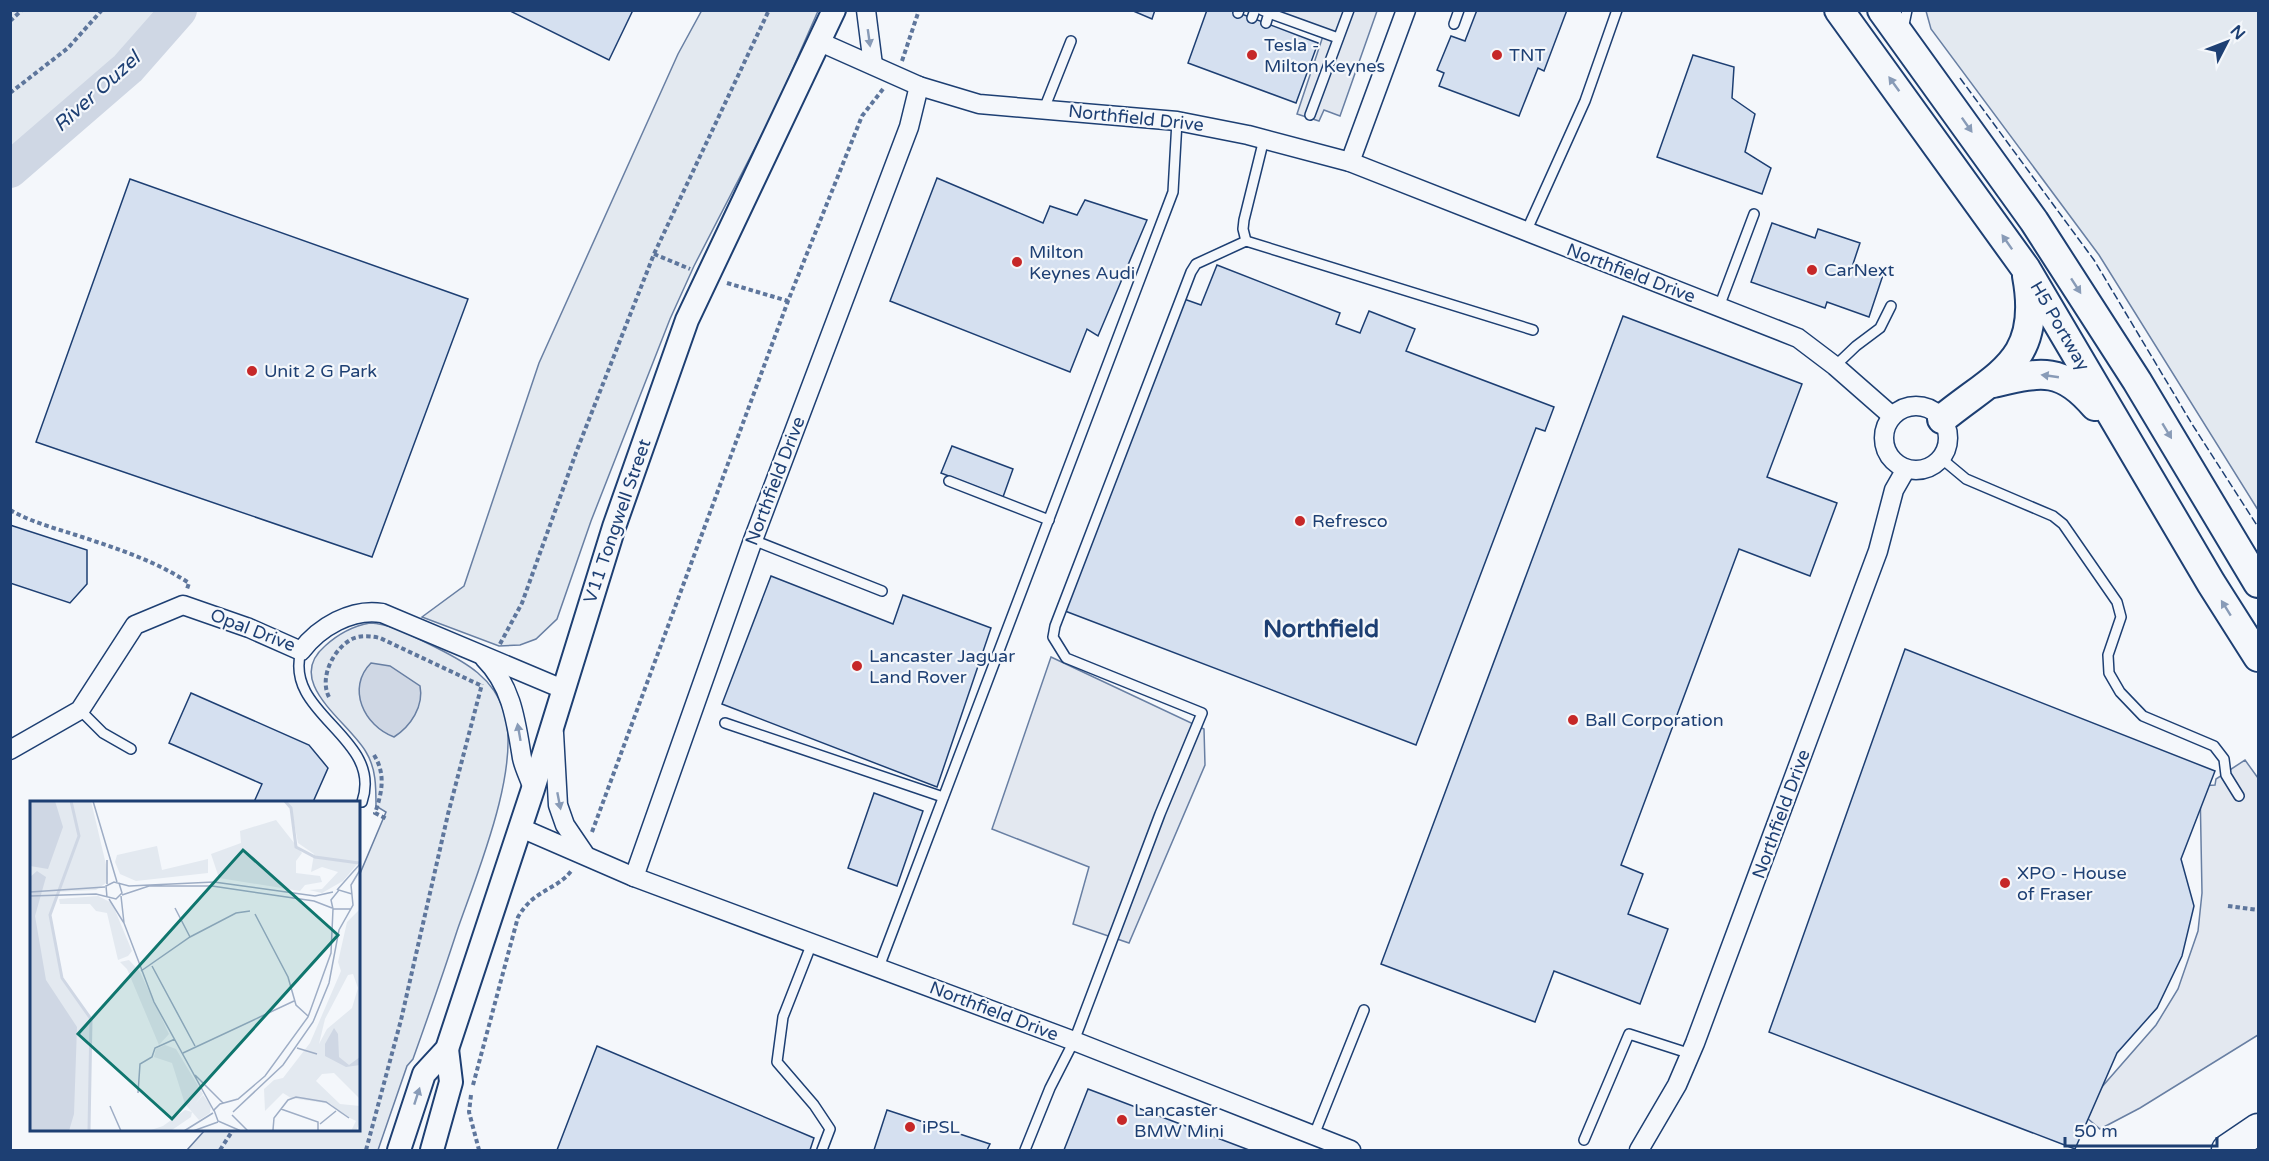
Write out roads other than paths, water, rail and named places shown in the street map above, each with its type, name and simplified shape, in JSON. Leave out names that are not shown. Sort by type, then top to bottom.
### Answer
[{"type":"highway","points":[[2228,1150],[2259,1129]]},
{"type":"main road","name":"H5 Portway","points":[[1839,10],[2026,269],[2211,583],[2259,657]]},
{"type":"main road","name":"H5 Portway","points":[[1882,10],[1904,23],[2091,308],[2259,583]]},
{"type":"main road","points":[[1942,419],[1993,382],[2023,346],[2028,331],[2031,299],[2026,269]]},
{"type":"main road","points":[[1993,382],[2024,375],[2048,374],[2070,380],[2136,456]]},
{"type":"street","points":[[866,10],[873,65]]},
{"type":"street","points":[[1350,162],[1406,10]]},
{"type":"street","name":"V11 Tongwell Street","points":[[399,1150],[424,1074],[447,1049],[521,828],[614,527],[687,320],[820,42],[832,12]]},
{"type":"street","name":"Northfield Drive","points":[[820,42],[919,86],[979,104],[1177,121],[1264,139],[1350,162],[1798,338],[1835,366],[1892,416]]},
{"type":"street","name":"Northfield Drive","points":[[634,877],[753,540],[909,127],[919,86]]},
{"type":"street","points":[[1917,406],[1936,412],[1942,419],[1949,439],[1942,459],[1925,470],[1906,469],[1889,456],[1884,447],[1886,426],[1892,416],[1908,407],[1917,406]]},
{"type":"street","name":"Northfield Drive","points":[[1639,1150],[1677,1085],[1691,1054],[1870,573],[1894,490],[1906,469]]},
{"type":"street","name":"Opal Drive","points":[[80,710],[135,625],[183,605],[249,628],[302,651],[321,630],[349,616],[369,611],[396,617],[488,659],[565,690]]},
{"type":"street","points":[[488,659],[510,698],[518,727],[522,759],[533,789]]},
{"type":"street","points":[[10,750],[80,710]]},
{"type":"street","points":[[553,722],[558,804],[566,825],[584,853]]},
{"type":"street","name":"Northfield Drive","points":[[521,828],[584,853],[634,877],[1074,1041],[1352,1150]]},
{"type":"street","name":"V11 Tongwell Street","points":[[432,1150],[451,1082],[447,1049]]},
{"type":"lane","points":[[1310,116],[1349,10]]},
{"type":"lane","points":[[1454,24],[1459,10]]},
{"type":"lane","points":[[1526,232],[1585,101],[1617,10]]},
{"type":"lane","points":[[1266,23],[1267,11],[1338,39]]},
{"type":"lane","points":[[1280,29],[1283,18]]},
{"type":"lane","points":[[1293,34],[1297,23]]},
{"type":"lane","points":[[1044,109],[1071,41]]},
{"type":"lane","points":[[879,967],[1173,192],[1177,121]]},
{"type":"lane","points":[[1246,241],[1243,229],[1244,220],[1264,139]]},
{"type":"lane","points":[[1719,307],[1754,214]]},
{"type":"lane","points":[[1025,1150],[1050,1088],[1074,1041],[1160,814],[1202,713],[1066,658],[1053,637],[1055,626],[1191,272],[1196,264],[1246,241],[1533,330]]},
{"type":"lane","points":[[1835,366],[1880,328],[1891,306]]},
{"type":"lane","points":[[1942,459],[1966,479],[2053,516],[2063,524],[2117,602],[2121,617],[2108,655],[2109,672],[2120,692],[2143,716],[2214,746],[2224,759],[2226,775],[2240,796]]},
{"type":"lane","points":[[949,481],[1049,520]]},
{"type":"lane","points":[[753,540],[882,591]]},
{"type":"lane","points":[[302,651],[297,664],[298,677],[304,691],[352,748],[364,770],[367,787],[362,802]]},
{"type":"lane","points":[[80,710],[103,733],[131,749]]},
{"type":"lane","points":[[725,723],[943,797]]},
{"type":"lane","points":[[812,943],[783,1017],[777,1062],[814,1105],[830,1129],[822,1150]]},
{"type":"lane","points":[[1314,1135],[1365,1010]]},
{"type":"lane","points":[[1584,1140],[1629,1034],[1691,1054]]},
{"type":"waterway","name":"River Ouzel","points":[[10,170],[128,68],[179,10]]},
{"type":"place","name":"Tesla - Milton Keynes","points":[[1252,55]]},
{"type":"place","name":"TNT","points":[[1497,55]]},
{"type":"place","name":"Milton Keynes Audi","points":[[1017,262]]},
{"type":"place","name":"CarNext","points":[[1812,270]]},
{"type":"place","name":"Unit 2 G Park","points":[[252,371]]},
{"type":"place","name":"Refresco","points":[[1300,521]]},
{"type":"place","name":"Lancaster Jaguar Land Rover","points":[[857,666]]},
{"type":"place","name":"Ball Corporation","points":[[1573,720]]},
{"type":"place","name":"XPO - House of Fraser","points":[[2005,883]]},
{"type":"place","name":"Lancaster BMW Mini","points":[[1122,1120]]},
{"type":"place","name":"iPSL","points":[[910,1127]]},
{"type":"district","name":"Northfield","points":[[1321,629]]}]
